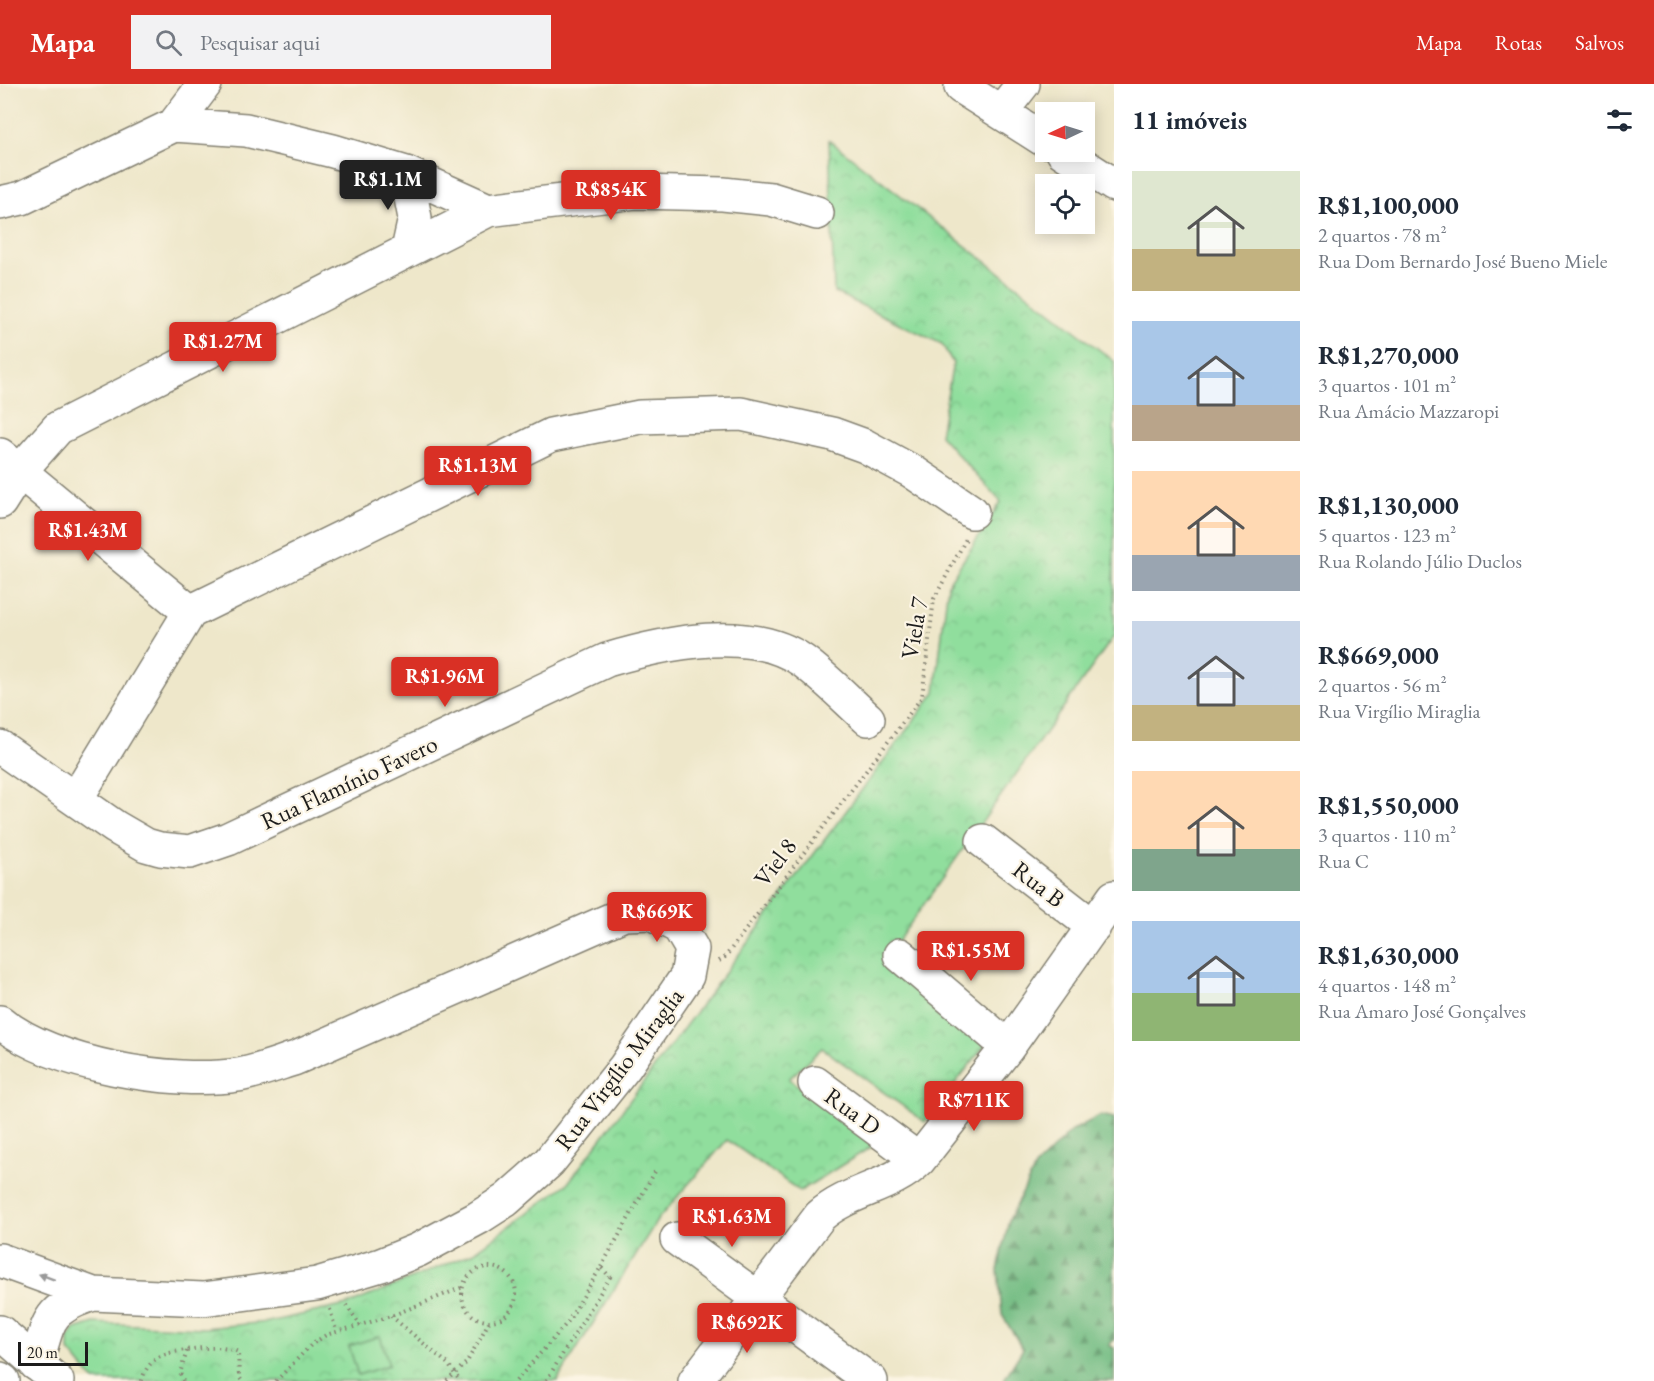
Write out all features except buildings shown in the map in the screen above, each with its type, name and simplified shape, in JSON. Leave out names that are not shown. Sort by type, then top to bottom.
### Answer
[{"type":"street","points":[[0,203],[22,198],[174,125],[205,84]]},
{"type":"street","points":[[1001,112],[1023,84]]},
{"type":"street","points":[[961,87],[1035,134]]},
{"type":"street","points":[[174,125],[246,130],[333,150],[406,173],[488,210]]},
{"type":"street","points":[[1078,162],[1114,184]]},
{"type":"street","points":[[406,173],[415,218],[408,250]]},
{"type":"street","points":[[0,502],[9,463],[58,428],[488,210],[636,192],[723,194],[771,199],[817,213]]},
{"type":"street","points":[[76,799],[190,612],[551,435],[640,417],[741,414],[832,434],[865,447],[914,472],[972,512]]},
{"type":"street","points":[[9,463],[190,612]]},
{"type":"street","name":"Rua Flamínio Favero","points":[[0,747],[146,845],[176,852],[202,849],[228,840],[607,660],[679,642],[742,640],[793,656],[817,672],[877,733]]},
{"type":"street","name":"Rua B","points":[[983,841],[1094,927]]},
{"type":"street","points":[[695,1381],[826,1211],[847,1198],[907,1172],[919,1160],[1008,1047],[1114,897]]},
{"type":"street","name":"Rua Virgílio Miraglia","points":[[0,1022],[10,1030],[62,1054],[121,1071],[180,1078],[239,1075],[296,1058],[624,914],[651,913],[669,920],[679,927],[692,949],[687,976],[681,988],[618,1075],[549,1162],[506,1200],[478,1218],[418,1250],[381,1265],[317,1284],[203,1299],[93,1294],[0,1260]]},
{"type":"street","points":[[900,956],[1008,1047]]},
{"type":"street","name":"Rua D","points":[[815,1083],[919,1160]]},
{"type":"street","points":[[676,1239],[871,1381]]},
{"type":"street","name":"Rua Virgílio Miraglia","points":[[30,1361],[56,1312],[66,1303],[93,1294]]},
{"type":"street","points":[[0,1332],[30,1361]]},
{"type":"path","name":"Viela 7","points":[[877,733],[922,698],[934,599],[966,542],[972,512]]},
{"type":"path","name":"Viel 8","points":[[716,963],[725,957],[877,733]]},
{"type":"path","points":[[516,1381],[567,1323],[656,1170]]},
{"type":"path","points":[[489,1267],[498,1269],[512,1280],[516,1298],[513,1307],[500,1319],[490,1321],[475,1317],[468,1312],[462,1296],[463,1287],[472,1273],[489,1267]]},
{"type":"path","points":[[546,1381],[610,1277],[601,1267]]},
{"type":"path","points":[[276,1381],[312,1344],[336,1331],[362,1326],[391,1316],[463,1287]]},
{"type":"path","points":[[336,1331],[330,1309],[347,1305],[362,1326]]},
{"type":"path","points":[[391,1316],[448,1364],[460,1381]]},
{"type":"path","points":[[447,1381],[467,1362],[490,1321]]},
{"type":"path","points":[[142,1381],[148,1365],[165,1354],[227,1346],[238,1352],[239,1377],[242,1381]]},
{"type":"path","points":[[183,1381],[180,1373],[187,1351]]},
{"type":"green space","points":[[829,140],[1114,361],[1114,636],[883,962],[986,1044],[925,1122],[822,1048],[789,1079],[876,1144],[800,1191],[727,1140],[658,1219],[557,1381],[94,1381],[69,1351],[69,1337],[75,1329],[94,1323],[204,1328],[268,1322],[347,1305],[473,1253],[568,1183],[935,692],[948,584],[1001,502],[940,435],[953,363],[942,344],[834,292]]},
{"type":"green space","points":[[1101,1115],[1114,1118],[1114,1340],[1109,1345],[1114,1348],[1114,1381],[1003,1381],[1023,1349],[1002,1315],[998,1270],[1009,1220],[1036,1166],[1071,1131]]},
{"type":"green space","points":[[380,1336],[389,1365],[358,1375],[349,1346]]}]
